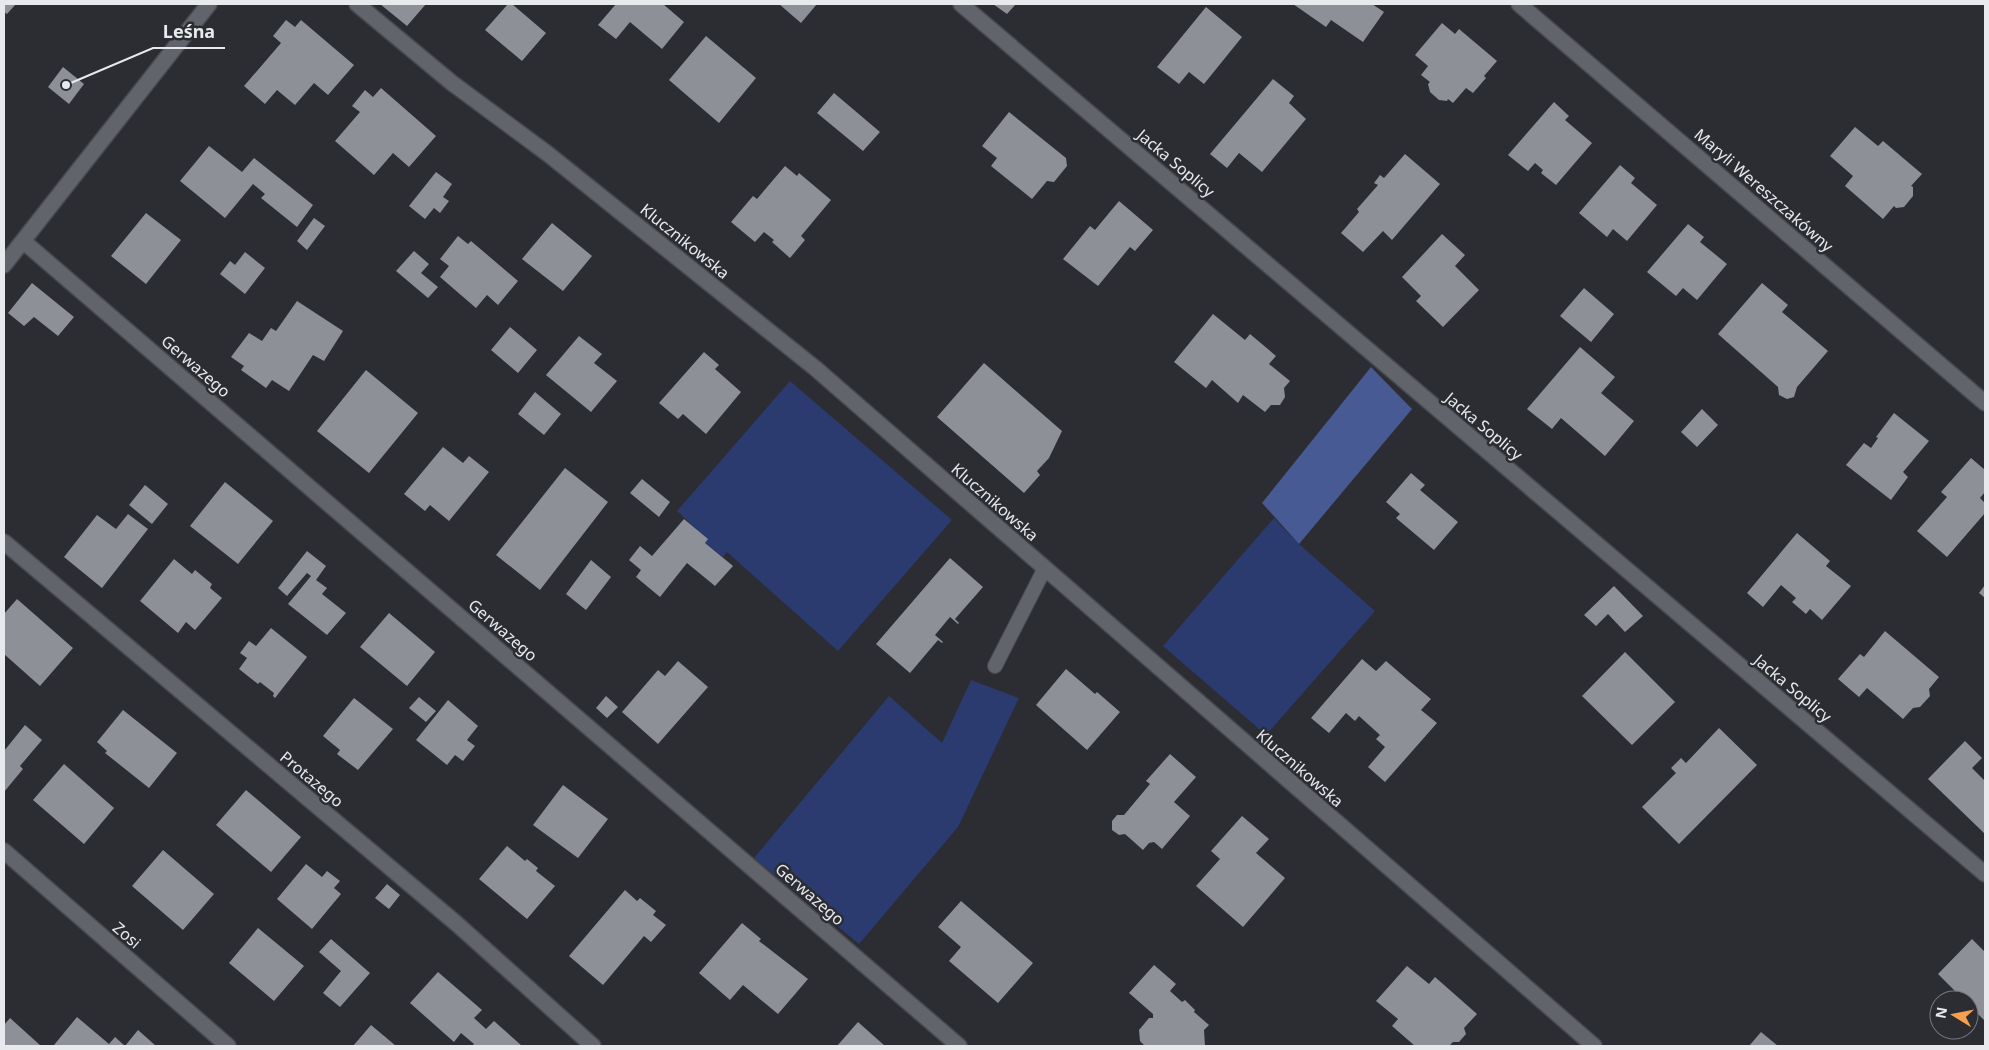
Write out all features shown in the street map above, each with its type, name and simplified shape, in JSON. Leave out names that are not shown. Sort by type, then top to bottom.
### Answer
[{"type":"street","points":[[4,265],[210,4]]},
{"type":"street","name":"Klucznikowska","points":[[357,4],[452,83],[548,154],[815,368],[1594,1046]]},
{"type":"street","name":"Jacka Soplicy","points":[[961,4],[1985,874]]},
{"type":"street","name":"Maryli Wereszczakówny","points":[[1519,4],[1985,403]]},
{"type":"street","name":"Gerwazego","points":[[23,241],[959,1046]]},
{"type":"street","name":"Protazego","points":[[4,542],[457,924],[593,1046]]},
{"type":"street","name":"Zosi","points":[[4,851],[228,1046]]},
{"type":"lane","points":[[995,666],[1045,568]]},
{"type":"shaded area","points":[[1371,367],[1412,409],[1299,544],[1262,503]]},
{"type":"shaded area","points":[[790,381],[952,520],[838,651],[727,552],[723,557],[705,543],[707,539],[677,511]]},
{"type":"shaded area","points":[[1274,518],[1299,544],[1375,611],[1266,735],[1163,646]]},
{"type":"shaded area","points":[[971,680],[1019,698],[958,827],[859,944],[754,858],[889,696],[942,743]]},
{"type":"building","points":[[4,4],[16,4],[7,14],[4,12]]},
{"type":"building","points":[[380,4],[426,4],[407,26]]},
{"type":"building","points":[[508,4],[512,4],[546,33],[522,61],[485,30]]},
{"type":"building","points":[[616,4],[663,4],[684,22],[662,49],[630,22],[616,39],[598,25]]},
{"type":"building","points":[[779,4],[817,4],[801,23]]},
{"type":"building","points":[[993,4],[1016,4],[1007,14]]},
{"type":"building","points":[[1293,4],[1372,4],[1384,12],[1363,42],[1331,20],[1326,27]]},
{"type":"building","points":[[1206,7],[1242,37],[1204,84],[1189,72],[1179,84],[1157,67]]},
{"type":"building","points":[[286,20],[295,27],[301,20],[354,65],[328,95],[314,83],[295,105],[277,90],[265,104],[244,86],[281,43],[273,36]]},
{"type":"building","points":[[1442,23],[1455,34],[1459,29],[1497,61],[1473,93],[1466,88],[1453,103],[1448,99],[1447,101],[1439,100],[1430,92],[1428,84],[1430,82],[1421,75],[1428,66],[1415,55]]},
{"type":"building","points":[[706,36],[756,78],[719,123],[669,80]]},
{"type":"building","points":[[63,67],[84,84],[69,104],[48,87]]},
{"type":"building","points":[[1273,79],[1294,96],[1289,103],[1306,119],[1262,172],[1239,153],[1227,168],[1210,154]]},
{"type":"building","points":[[381,88],[436,136],[409,167],[393,153],[374,175],[335,141],[360,112],[352,106],[365,90],[373,97]]},
{"type":"building","points":[[834,93],[880,132],[863,151],[817,113]]},
{"type":"building","points":[[1554,102],[1569,116],[1565,120],[1592,143],[1556,185],[1541,173],[1543,170],[1535,163],[1528,171],[1508,155]]},
{"type":"building","points":[[1009,112],[1066,158],[1067,166],[1054,182],[1047,181],[1032,199],[991,166],[997,158],[982,146]]},
{"type":"building","points":[[1855,127],[1878,146],[1883,141],[1922,174],[1911,186],[1913,187],[1913,196],[1904,207],[1896,208],[1894,206],[1883,219],[1845,186],[1853,176],[1830,156]]},
{"type":"building","points":[[209,146],[242,172],[254,158],[313,205],[297,227],[261,198],[265,194],[253,184],[225,218],[180,181]]},
{"type":"building","points":[[1405,154],[1440,184],[1392,240],[1383,231],[1363,252],[1341,233],[1359,212],[1357,209],[1378,185],[1374,183],[1380,175],[1384,178]]},
{"type":"building","points":[[1620,165],[1635,178],[1631,183],[1657,205],[1627,241],[1613,229],[1607,237],[1579,213]]},
{"type":"building","points":[[785,166],[797,176],[799,173],[831,200],[801,236],[805,240],[790,258],[764,232],[755,242],[731,222],[753,196],[757,199]]},
{"type":"building","points":[[436,172],[452,184],[443,197],[449,201],[440,213],[434,208],[425,219],[409,206]]},
{"type":"building","points":[[1119,201],[1153,230],[1135,251],[1130,247],[1098,286],[1063,259],[1090,226],[1095,230]]},
{"type":"building","points":[[146,213],[181,240],[146,284],[111,256]]},
{"type":"building","points":[[314,218],[325,226],[307,250],[297,241]]},
{"type":"building","points":[[552,223],[592,256],[563,291],[522,259]]},
{"type":"building","points":[[1688,224],[1704,237],[1700,242],[1727,264],[1697,300],[1683,288],[1676,296],[1647,272]]},
{"type":"building","points":[[1442,234],[1465,255],[1455,266],[1479,290],[1443,327],[1416,301],[1421,296],[1402,277]]},
{"type":"building","points":[[458,236],[468,244],[471,241],[518,281],[498,305],[487,295],[476,308],[440,277],[449,266],[440,259]]},
{"type":"building","points":[[414,251],[429,264],[421,273],[438,287],[428,298],[396,271]]},
{"type":"building","points":[[245,252],[265,268],[245,294],[220,274],[230,261],[235,265]]},
{"type":"building","points":[[32,283],[74,317],[58,336],[34,317],[24,326],[8,313]]},
{"type":"building","points":[[1762,283],[1788,305],[1782,312],[1828,351],[1797,387],[1794,397],[1787,399],[1779,395],[1778,387],[1718,334]]},
{"type":"building","points":[[1584,288],[1614,314],[1591,342],[1560,316]]},
{"type":"building","points":[[297,301],[343,331],[324,361],[313,355],[289,391],[272,380],[266,388],[241,370],[244,366],[231,357],[249,333],[262,341],[271,328],[276,331]]},
{"type":"building","points":[[1213,314],[1245,340],[1250,334],[1276,356],[1269,364],[1290,381],[1284,388],[1285,397],[1280,405],[1271,405],[1265,412],[1243,395],[1238,403],[1212,380],[1206,388],[1174,362]]},
{"type":"building","points":[[510,327],[537,350],[518,373],[491,350]]},
{"type":"building","points":[[579,336],[602,354],[594,363],[617,381],[591,412],[546,375]]},
{"type":"building","points":[[1580,347],[1615,377],[1601,393],[1634,421],[1605,456],[1561,418],[1552,429],[1527,409]]},
{"type":"building","points":[[704,352],[719,365],[715,369],[741,392],[706,434],[683,414],[678,419],[659,403]]},
{"type":"building","points":[[984,363],[1062,431],[1049,458],[1037,471],[1040,475],[1024,493],[937,417]]},
{"type":"building","points":[[366,370],[418,413],[369,473],[317,431]]},
{"type":"building","points":[[535,392],[561,414],[544,435],[518,414]]},
{"type":"building","points":[[1702,409],[1718,425],[1697,447],[1681,432]]},
{"type":"building","points":[[1894,413],[1929,441],[1903,472],[1908,477],[1891,500],[1846,465],[1864,443],[1871,448],[1878,438],[1876,437]]},
{"type":"building","points":[[443,447],[463,463],[469,456],[489,472],[449,521],[430,505],[425,511],[404,494]]},
{"type":"building","points":[[1971,458],[1985,470],[1985,492],[1980,498],[1985,503],[1985,513],[1947,557],[1917,531],[1947,497],[1941,492]]},
{"type":"building","points":[[565,468],[608,502],[540,590],[496,555]]},
{"type":"building","points":[[1411,473],[1425,485],[1420,490],[1458,522],[1434,550],[1396,518],[1400,514],[1386,502]]},
{"type":"building","points":[[642,479],[670,502],[659,517],[630,493]]},
{"type":"building","points":[[225,482],[273,521],[238,564],[190,526]]},
{"type":"building","points":[[145,485],[168,504],[152,524],[129,505]]},
{"type":"building","points":[[128,514],[148,529],[102,588],[64,557],[97,515],[116,529]]},
{"type":"building","points":[[684,519],[708,539],[705,543],[733,566],[715,586],[687,563],[660,597],[636,577],[641,570],[629,560],[640,546],[652,556]]},
{"type":"building","points":[[1797,533],[1830,561],[1826,566],[1851,586],[1822,620],[1810,609],[1806,614],[1792,602],[1796,598],[1781,585],[1763,607],[1747,593]]},
{"type":"building","points":[[307,551],[326,566],[316,580],[327,588],[322,594],[346,613],[327,635],[288,604],[311,576],[307,573],[287,596],[278,588]]},
{"type":"building","points":[[950,558],[983,587],[955,619],[958,624],[950,617],[935,635],[943,642],[938,640],[910,673],[876,644]]},
{"type":"building","points":[[174,559],[192,574],[195,570],[212,584],[210,588],[222,598],[195,630],[186,622],[178,633],[140,601]]},
{"type":"building","points":[[591,560],[611,577],[586,610],[566,594]]},
{"type":"building","points":[[1985,585],[1985,598],[1979,593]]},
{"type":"building","points":[[1614,586],[1643,616],[1625,632],[1608,614],[1596,626],[1584,615]]},
{"type":"building","points":[[17,599],[73,648],[40,686],[4,654],[4,614]]},
{"type":"building","points":[[389,613],[435,652],[407,686],[360,647]]},
{"type":"building","points":[[271,628],[307,657],[275,698],[273,696],[274,693],[260,682],[258,684],[239,669],[247,658],[240,653],[249,641],[256,646]]},
{"type":"building","points":[[1885,631],[1939,677],[1929,689],[1930,696],[1920,707],[1913,708],[1903,719],[1867,688],[1859,697],[1838,679],[1860,654],[1864,657]]},
{"type":"building","points":[[1625,652],[1675,702],[1632,745],[1582,696]]},
{"type":"building","points":[[1362,659],[1376,671],[1386,661],[1431,699],[1421,710],[1437,723],[1385,782],[1368,767],[1385,747],[1376,739],[1380,735],[1359,716],[1355,721],[1346,713],[1329,733],[1311,718]]},
{"type":"building","points":[[678,661],[708,687],[658,744],[622,712],[658,670],[665,676]]},
{"type":"building","points":[[1066,669],[1120,712],[1087,750],[1036,705]]},
{"type":"building","points":[[606,696],[618,707],[607,718],[596,708]]},
{"type":"building","points":[[419,697],[436,711],[426,722],[409,708]]},
{"type":"building","points":[[354,698],[393,729],[358,770],[337,754],[340,750],[323,736]]},
{"type":"building","points":[[448,700],[478,726],[467,740],[475,746],[463,761],[455,755],[447,765],[416,740]]},
{"type":"building","points":[[123,710],[177,753],[149,788],[105,753],[107,751],[97,742]]},
{"type":"building","points":[[25,725],[42,740],[20,766],[23,769],[4,792],[4,751]]},
{"type":"building","points":[[1719,728],[1757,765],[1679,844],[1642,807],[1676,773],[1671,768],[1681,758],[1686,763]]},
{"type":"building","points":[[1965,741],[1982,758],[1972,768],[1985,781],[1984,833],[1928,779]]},
{"type":"building","points":[[1170,754],[1196,777],[1174,802],[1190,816],[1162,849],[1154,842],[1149,843],[1143,850],[1125,834],[1119,835],[1112,830],[1112,821],[1117,815],[1124,815],[1150,784],[1146,781]]},
{"type":"building","points":[[64,764],[114,808],[84,844],[33,800]]},
{"type":"building","points":[[563,785],[608,819],[578,858],[533,825]]},
{"type":"building","points":[[246,790],[301,837],[271,872],[216,825]]},
{"type":"building","points":[[1242,816],[1269,839],[1256,853],[1285,878],[1243,927],[1196,886],[1220,859],[1211,851]]},
{"type":"building","points":[[507,846],[525,861],[527,859],[538,868],[536,871],[555,886],[527,919],[479,879]]},
{"type":"building","points":[[163,850],[214,894],[183,930],[132,886]]},
{"type":"building","points":[[306,864],[322,877],[327,871],[340,881],[334,888],[341,894],[312,929],[277,899]]},
{"type":"building","points":[[387,884],[400,895],[389,909],[375,898]]},
{"type":"building","points":[[625,890],[637,901],[640,898],[656,911],[653,915],[666,925],[651,942],[644,936],[603,985],[569,956]]},
{"type":"building","points":[[961,901],[1033,963],[998,1003],[949,961],[961,947],[938,927]]},
{"type":"building","points":[[742,923],[761,939],[759,941],[808,979],[778,1014],[743,985],[730,1000],[699,973]]},
{"type":"building","points":[[258,928],[304,966],[274,1001],[229,963]]},
{"type":"building","points":[[331,939],[370,973],[340,1007],[323,993],[341,971],[319,952]]},
{"type":"building","points":[[1972,939],[1985,952],[1985,1021],[1979,1015],[1979,990],[1954,990],[1938,974]]},
{"type":"building","points":[[1154,965],[1176,984],[1170,991],[1182,1002],[1185,1000],[1195,1010],[1194,1012],[1209,1025],[1204,1030],[1205,1046],[1145,1046],[1140,1041],[1139,1030],[1149,1018],[1153,1018],[1153,1014],[1129,993]]},
{"type":"building","points":[[1407,966],[1429,984],[1435,977],[1477,1014],[1464,1028],[1466,1034],[1459,1042],[1453,1042],[1449,1046],[1415,1046],[1392,1026],[1398,1019],[1376,1001]]},
{"type":"building","points":[[438,972],[482,1010],[474,1018],[486,1029],[494,1021],[522,1046],[472,1046],[474,1044],[461,1033],[454,1042],[410,1003]]},
{"type":"building","points":[[77,1017],[109,1044],[115,1037],[125,1046],[54,1045]]},
{"type":"building","points":[[10,1018],[41,1046],[4,1046],[4,1025]]},
{"type":"building","points":[[858,1022],[885,1046],[837,1046]]},
{"type":"building","points":[[371,1025],[396,1046],[353,1046]]},
{"type":"building","points":[[138,1030],[156,1046],[125,1046]]},
{"type":"building","points":[[1761,1032],[1778,1046],[1749,1046]]},
{"type":"place","name":"Leśna","points":[[66,85]]}]
